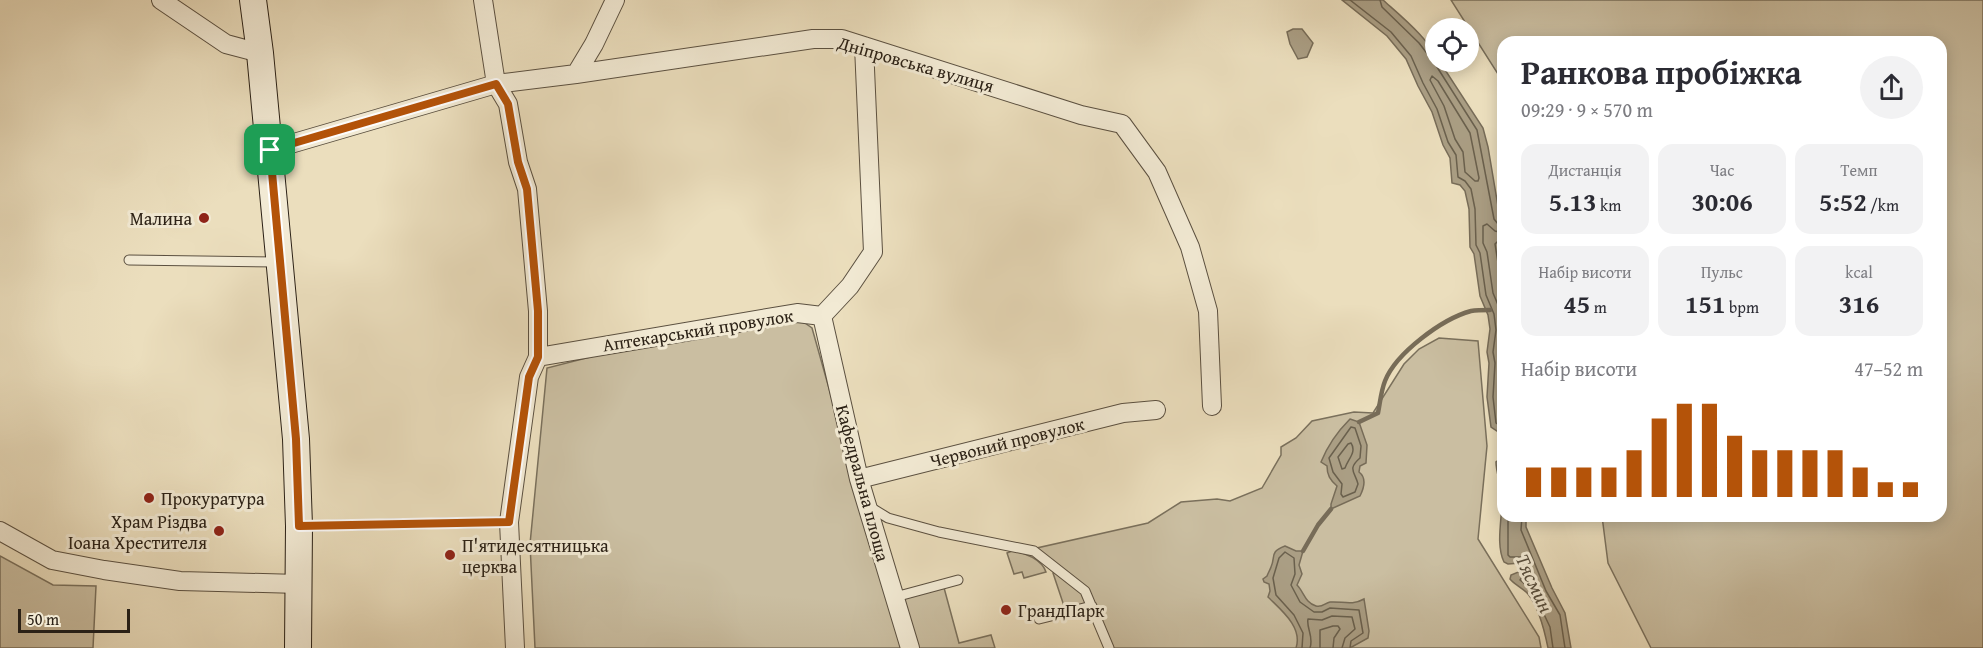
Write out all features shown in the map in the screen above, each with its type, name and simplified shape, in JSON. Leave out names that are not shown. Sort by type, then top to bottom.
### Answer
[{"type":"main road","points":[[253,0],[270,150],[296,439],[299,526],[298,648]]},
{"type":"street","points":[[161,0],[226,44],[260,53]]},
{"type":"street","points":[[483,0],[496,84],[508,104],[518,162],[527,189],[538,311],[538,357],[529,377],[509,522],[515,648]]},
{"type":"street","points":[[576,74],[594,44],[615,0]]},
{"type":"street","name":"Дніпровська вулиця","points":[[270,150],[496,84],[813,39],[842,39],[1081,115],[1122,124],[1157,172],[1190,247],[1208,311],[1212,406]]},
{"type":"street","points":[[822,316],[850,286],[873,252],[864,46]]},
{"type":"street","name":"Аптекарський провулок","points":[[538,357],[797,313],[822,316]]},
{"type":"street","name":"Кафедральна площа","points":[[822,316],[860,479],[910,648]]},
{"type":"street","name":"Червоний провулок","points":[[860,479],[1123,413],[1156,410]]},
{"type":"street","points":[[0,531],[52,560],[104,570],[180,581],[299,584]]},
{"type":"lane","points":[[129,260],[279,262]]},
{"type":"lane","points":[[868,506],[888,518],[939,532],[1034,551],[1085,591],[1109,648]]},
{"type":"lane","points":[[299,526],[509,522]]},
{"type":"lane","points":[[895,597],[958,580]]},
{"type":"lane","points":[[1039,619],[1092,606]]},
{"type":"shaded area","points":[[1451,0],[1983,0],[1983,648],[1651,648],[1608,563],[1603,522],[1947,522],[1947,36],[1497,36],[1497,73],[1479,44],[1479,18],[1462,18]]},
{"type":"shaded area","points":[[802,321],[812,328],[902,648],[535,648],[530,544],[547,368],[649,342]]},
{"type":"shaded area","points":[[1439,338],[1478,341],[1487,446],[1478,539],[1539,637],[1541,648],[1105,648],[1088,608],[1066,612],[1054,571],[1028,550],[1148,523],[1181,502],[1217,499],[1230,501],[1262,488],[1281,455],[1281,447],[1296,438],[1312,421],[1354,412],[1373,413],[1404,364],[1419,349]]},
{"type":"shaded area","points":[[1012,551],[1032,557],[1041,564],[1046,572],[1024,578],[1022,572],[1014,574],[1007,553]]},
{"type":"shaded area","points":[[0,556],[53,585],[96,586],[93,648],[0,648]]},
{"type":"shaded area","points":[[943,584],[959,643],[991,635],[995,648],[910,648],[895,597]]},
{"type":"water","points":[[1342,0],[1383,0],[1397,12],[1425,40],[1425,72],[1447,72],[1483,128],[1497,200],[1497,431],[1491,427],[1487,397],[1489,363],[1487,352],[1490,329],[1488,315],[1480,296],[1474,254],[1470,247],[1469,209],[1465,191],[1460,185],[1452,183],[1450,158],[1432,112],[1406,59],[1387,36]]},
{"type":"water","points":[[1302,29],[1313,43],[1307,57],[1298,59],[1290,44],[1287,32]]},
{"type":"water","points":[[1350,419],[1359,422],[1367,445],[1366,463],[1360,466],[1359,472],[1362,474],[1364,486],[1360,496],[1331,509],[1337,486],[1329,477],[1327,466],[1321,462],[1333,439]]},
{"type":"water","name":"Тясмин","points":[[1501,522],[1526,522],[1526,527],[1552,588],[1565,613],[1571,648],[1548,648],[1541,620],[1532,599],[1510,579],[1511,575],[1521,571],[1521,563],[1504,562],[1501,555]]},
{"type":"water","points":[[1285,546],[1296,551],[1303,551],[1299,565],[1302,574],[1297,585],[1312,605],[1320,606],[1330,602],[1351,603],[1364,599],[1368,638],[1350,648],[1296,648],[1294,626],[1268,597],[1269,584],[1263,579],[1267,576],[1275,552]]},
{"type":"waterway","points":[[1359,422],[1378,413],[1384,385],[1391,370],[1421,338],[1459,315],[1471,311],[1490,310]]},
{"type":"waterway","points":[[1303,551],[1318,525],[1331,509]]},
{"type":"place","name":"Малина","points":[[204,218]]},
{"type":"place","name":"Прокуратура","points":[[149,498]]},
{"type":"place","name":"Храм Різдва Іоана Хрестителя","points":[[219,531]]},
{"type":"place","name":"П'ятидесятницька церква","points":[[450,555]]},
{"type":"place","name":"ГрандПарк","points":[[1006,610]]},
{"type":"route","points":[[496,84],[508,104],[518,162],[527,189],[538,311],[538,357],[529,377],[509,522],[299,526],[296,439],[270,150],[496,84]]}]
